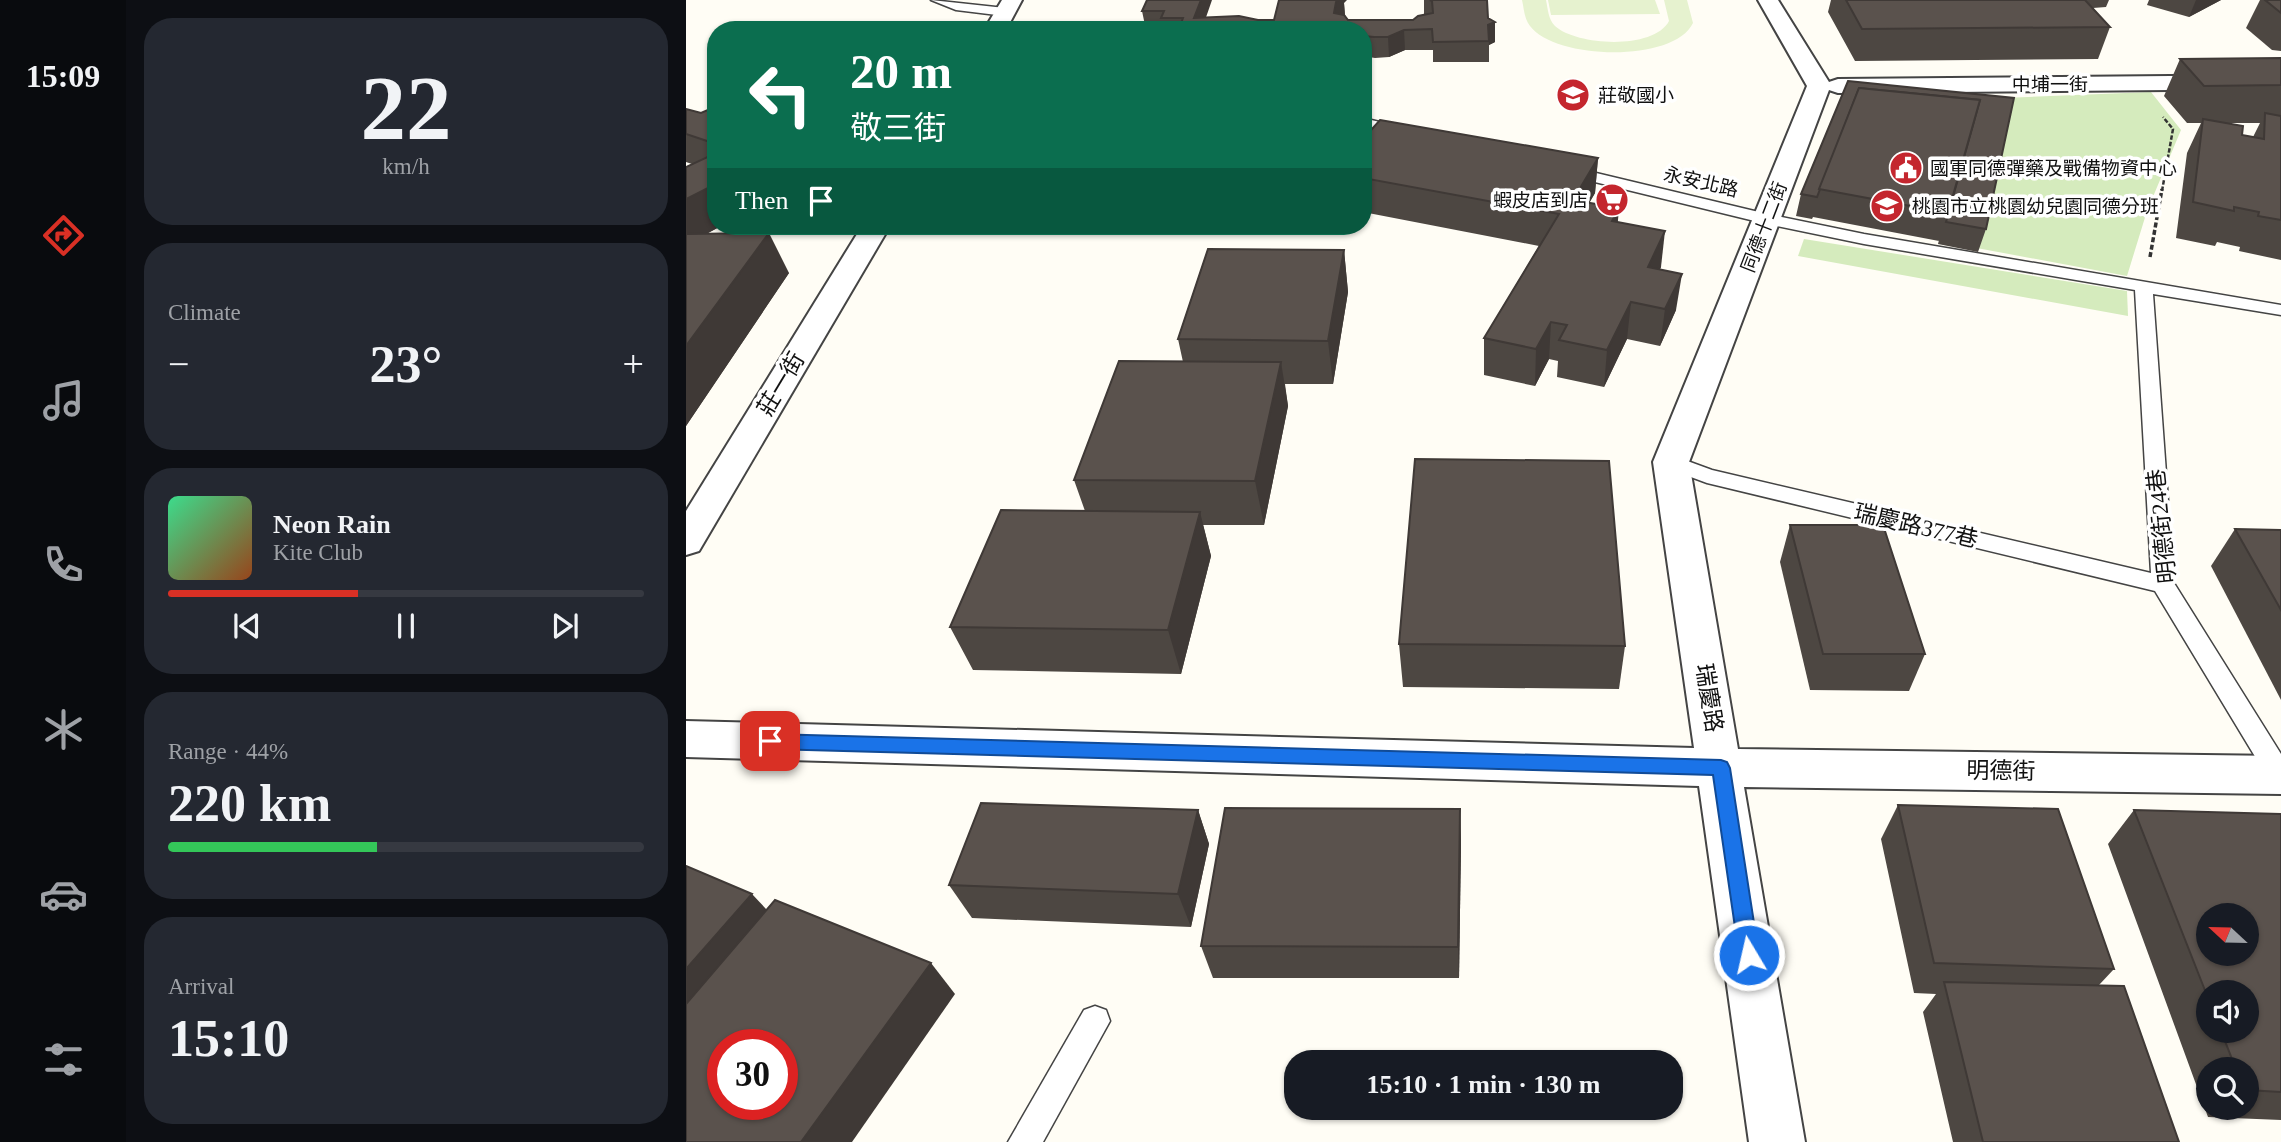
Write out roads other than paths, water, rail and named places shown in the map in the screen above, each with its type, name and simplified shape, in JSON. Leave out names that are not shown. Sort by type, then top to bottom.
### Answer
[{"type":"street","points":[[1768,0],[1819,86]]},
{"type":"street","name":"中埔一街","points":[[1819,86],[2281,82]]},
{"type":"street","name":"同德十二街","points":[[1671,461],[1819,86]]},
{"type":"street","name":"莊一街","points":[[686,542],[871,235]]},
{"type":"street","name":"瑞慶路","points":[[1671,461],[1721,768],[1777,1142]]},
{"type":"street","name":"明德街","points":[[686,739],[1721,768],[2280,775]]},
{"type":"lane","points":[[937,0],[1004,14]]},
{"type":"lane","points":[[1372,124],[1417,135]]},
{"type":"lane","name":"永安北路","points":[[1552,167],[1767,219],[2144,288],[2281,310]]},
{"type":"lane","name":"明德街24巷","points":[[2144,288],[2163,584],[2280,775]]},
{"type":"lane","name":"瑞慶路377巷","points":[[1671,461],[1707,477],[2163,584]]},
{"type":"lane","points":[[1025,1142],[1095,1021]]},
{"type":"place","name":"莊敬國小","points":[[1573,95]]},
{"type":"place","name":"國軍同德彈藥及戰備物資中心","points":[[1906,168]]},
{"type":"place","name":"蝦皮店到店","points":[[1612,200]]},
{"type":"place","name":"桃園市立桃園幼兒園同德分班","points":[[1887,206]]}]
